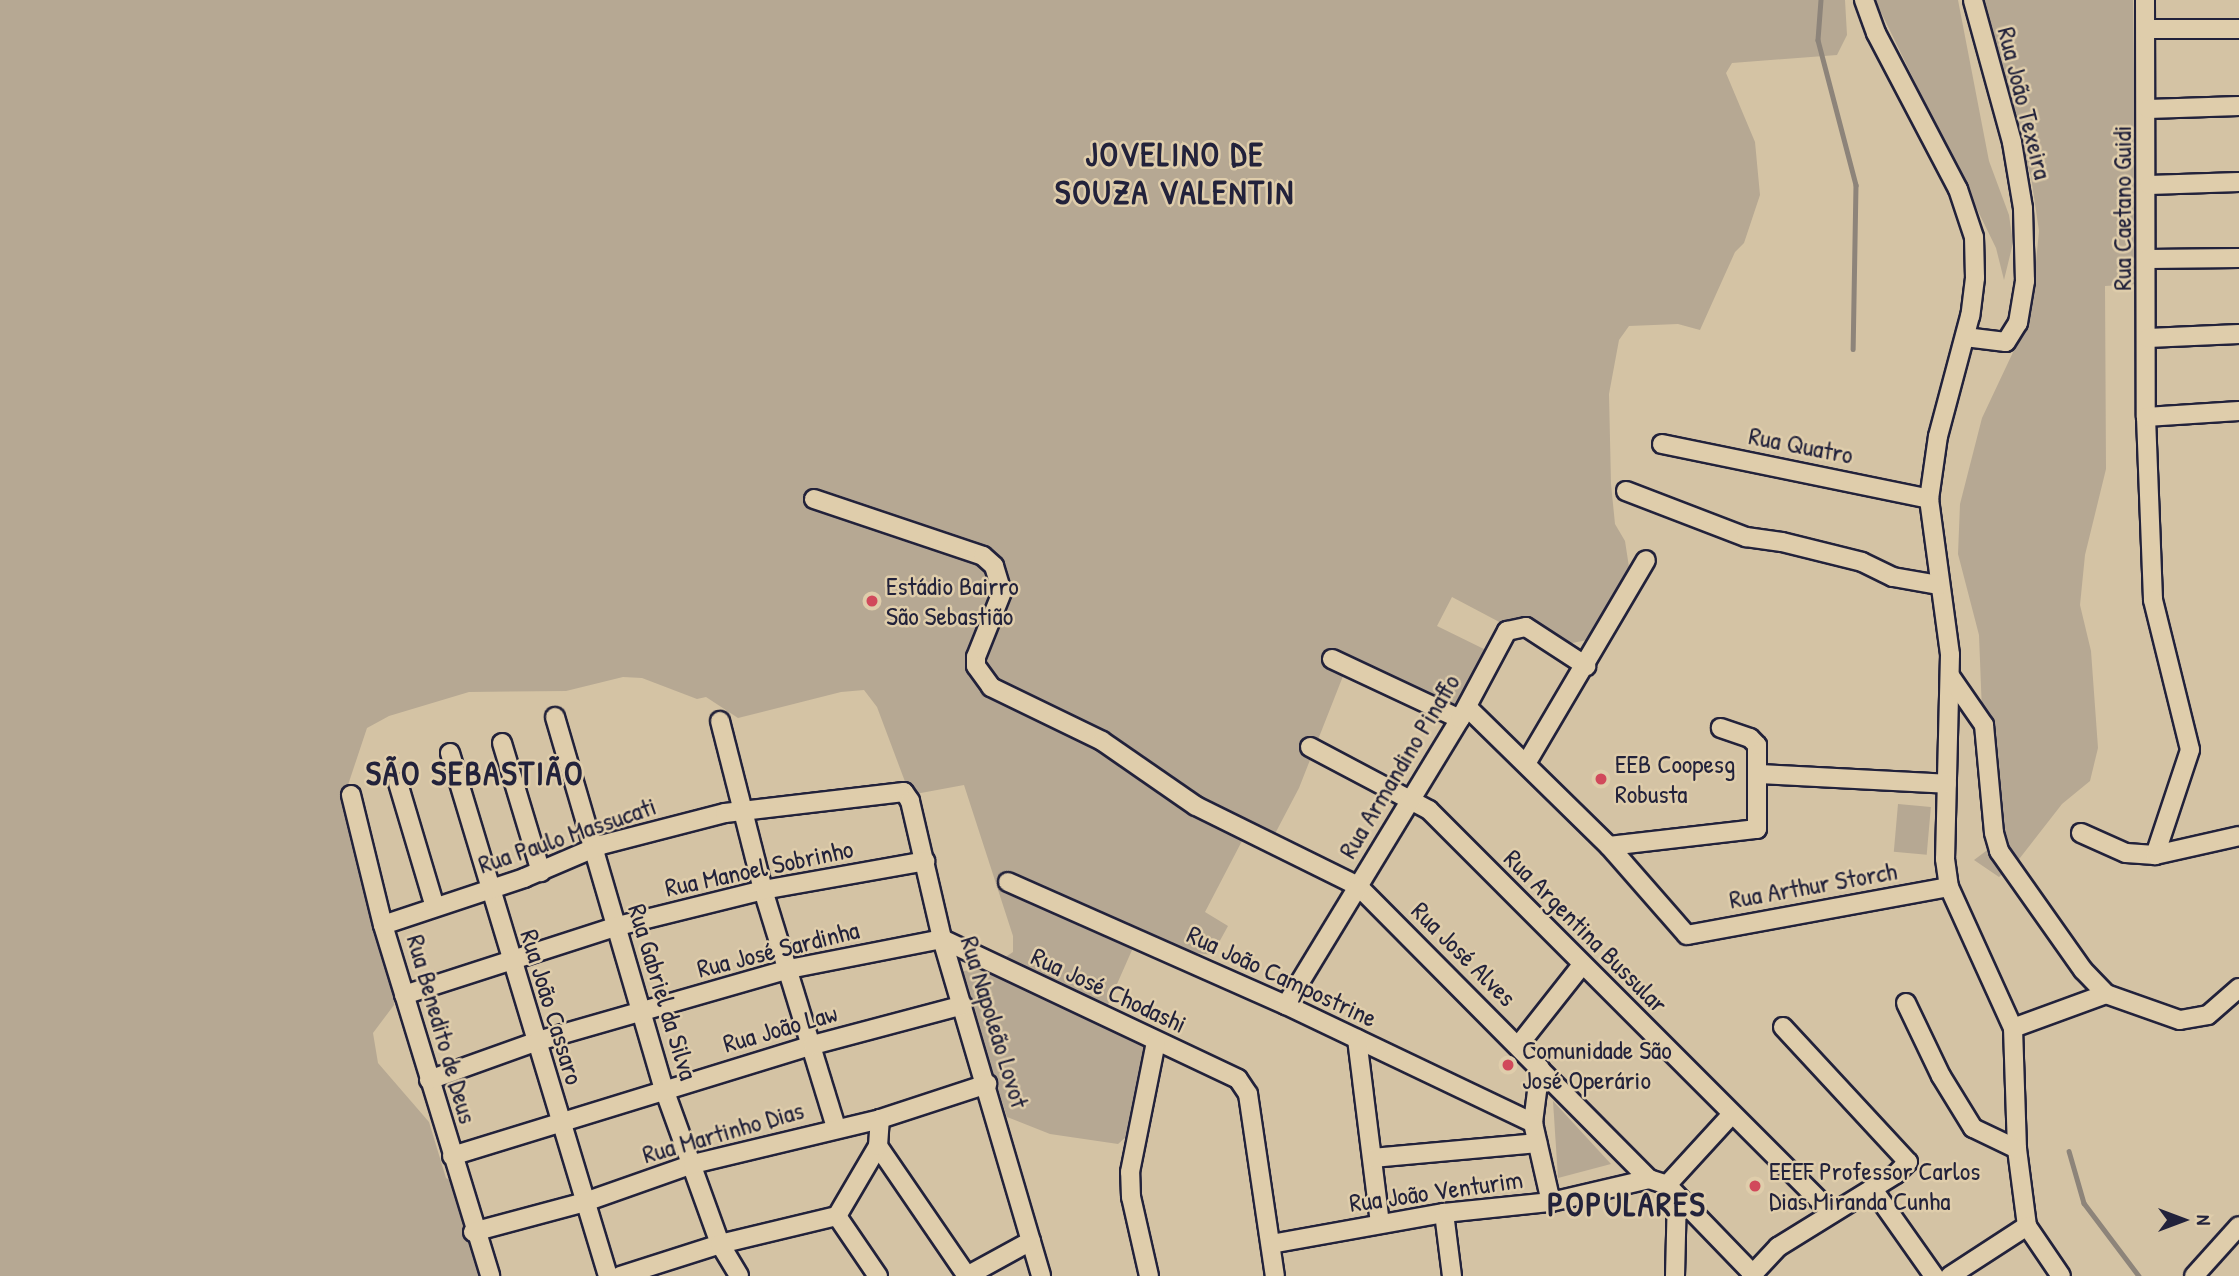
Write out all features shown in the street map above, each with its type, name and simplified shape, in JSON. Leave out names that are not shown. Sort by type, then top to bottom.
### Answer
[{"type":"street","points":[[1864,0],[1876,33],[1968,215],[1976,266],[1965,337],[1938,436],[1929,499],[1950,676],[1945,859],[1949,887],[2013,1028],[2017,1149],[2027,1226],[2061,1276]]},
{"type":"street","name":"Rua João Texeira","points":[[1965,337],[2006,342],[2018,323],[2025,281],[2023,208],[2015,155],[1973,0]]},
{"type":"street","name":"Rua Caetano Guidi","points":[[2145,0],[2149,186],[2147,416],[2154,613],[2187,734],[2188,765],[2155,855]]},
{"type":"street","points":[[2146,29],[2239,29]]},
{"type":"street","points":[[2148,109],[2239,106]]},
{"type":"street","points":[[2149,186],[2239,182]]},
{"type":"street","points":[[2148,259],[2239,258]]},
{"type":"street","points":[[2148,338],[2239,334]]},
{"type":"street","points":[[2147,416],[2239,411]]},
{"type":"street","name":"Rua Quatro","points":[[1662,444],[1929,499]]},
{"type":"street","points":[[1626,491],[1746,537],[1782,542],[1862,562],[1893,577],[1939,585]]},
{"type":"street","name":"Rua José Alves","points":[[814,499],[984,556],[993,566],[1002,592],[976,657],[982,676],[992,687],[1102,740],[1196,806],[1358,886],[1649,1179],[1672,1191],[1751,1274]]},
{"type":"street","points":[[1527,762],[1586,666],[1646,560]]},
{"type":"street","name":"Rua Armandino Pinaffo","points":[[1286,1005],[1464,713],[1512,628],[1526,627],[1586,666]]},
{"type":"street","points":[[1332,659],[1464,713],[1527,762],[1609,846],[1757,829],[1759,774],[1753,740],[1721,728]]},
{"type":"street","points":[[1950,676],[1984,725],[1999,851],[2083,970],[2106,994],[2167,1017],[2196,1021],[2239,988]]},
{"type":"street","name":"Rua Gabriel da Silva","points":[[555,717],[595,848],[614,927],[664,1090],[720,1244],[739,1276]]},
{"type":"street","points":[[720,721],[763,890],[813,1045],[836,1128]]},
{"type":"street","points":[[502,743],[541,872]]},
{"type":"street","name":"Rua Argentina Bussular","points":[[1310,747],[1413,798],[1832,1213]]},
{"type":"street","name":"Rua João Cassaro","points":[[450,753],[510,964],[538,1041],[559,1122],[608,1276]]},
{"type":"street","points":[[1759,774],[1947,784]]},
{"type":"street","points":[[398,783],[435,908]]},
{"type":"street","name":"Rua Paulo Massucati","points":[[383,925],[541,872],[595,848],[741,810],[896,790]]},
{"type":"street","name":"Rua Napoleão Lovot","points":[[896,790],[910,801],[942,939],[987,1084],[1041,1276]]},
{"type":"street","name":"Rua Benedito de Deus","points":[[351,795],[383,925],[473,1232],[490,1276]]},
{"type":"street","points":[[2081,833],[2126,853],[2155,855],[2239,836]]},
{"type":"street","name":"Rua Arthur Storch","points":[[1609,846],[1687,935],[1949,887]]},
{"type":"street","name":"Rua Manoel Sobrinho","points":[[404,995],[510,964],[614,927],[763,890],[925,861]]},
{"type":"street","name":"Rua João Campostrine","points":[[1008,882],[1286,1005],[1533,1123]]},
{"type":"street","name":"Rua José Sardinha","points":[[429,1080],[538,1041],[789,969],[942,939]]},
{"type":"street","name":"Rua José Chodashi","points":[[942,939],[1156,1042],[1227,1073],[1248,1094],[1271,1244]]},
{"type":"street","points":[[1518,1046],[1582,965]]},
{"type":"street","points":[[2013,1028],[2106,994]]},
{"type":"street","points":[[1906,1003],[1960,1110],[1989,1139],[2017,1149]]},
{"type":"street","name":"Rua João Law","points":[[452,1156],[813,1045],[963,1004]]},
{"type":"street","points":[[1751,1274],[1779,1247],[1908,1165],[1906,1155],[1783,1027]]},
{"type":"street","points":[[1357,1039],[1380,1223]]},
{"type":"street","points":[[1149,1276],[1133,1210],[1130,1172],[1156,1042]]},
{"type":"street","points":[[1540,1068],[1533,1123],[1551,1202]]},
{"type":"street","name":"Rua Martinho Dias","points":[[473,1232],[585,1202],[693,1164],[880,1119],[987,1084]]},
{"type":"street","points":[[1675,1276],[1672,1191],[1732,1114]]},
{"type":"street","points":[[620,1276],[720,1244],[837,1216],[878,1146],[880,1119]]},
{"type":"street","points":[[1373,1158],[1537,1143]]},
{"type":"street","points":[[878,1146],[967,1276],[1031,1241]]},
{"type":"street","name":"Rua João Venturim","points":[[1271,1244],[1444,1213],[1551,1202],[1649,1179]]},
{"type":"street","points":[[1872,1188],[1934,1276]]},
{"type":"street","points":[[1444,1213],[1452,1276]]},
{"type":"street","points":[[837,1216],[878,1276]]},
{"type":"street","points":[[1950,1276],[2027,1226]]},
{"type":"street","points":[[2202,1273],[2239,1226]]},
{"type":"street","points":[[1271,1244],[1275,1276]]},
{"type":"shaded area","points":[[0,0],[1845,0],[1847,35],[1837,55],[1732,63],[1726,73],[1755,142],[1760,195],[1744,243],[1735,252],[1700,330],[1678,324],[1629,326],[1619,340],[1609,394],[1611,484],[1615,524],[1625,541],[1629,567],[1622,593],[1598,638],[1567,644],[1520,619],[1505,625],[1452,597],[1437,626],[1488,651],[1455,720],[1345,671],[1299,788],[1267,849],[1243,839],[1205,912],[1228,926],[1212,955],[1146,946],[1132,950],[1106,1009],[1146,1038],[1126,1137],[1118,1144],[1050,1134],[1007,1117],[961,972],[998,962],[1013,952],[1013,936],[964,785],[910,795],[877,707],[864,690],[841,692],[738,718],[706,697],[697,699],[642,678],[623,677],[566,691],[469,692],[389,716],[367,728],[347,788],[347,817],[393,981],[394,1005],[373,1033],[378,1063],[429,1122],[446,1178],[465,1188],[496,1276],[0,1276]]},
{"type":"shaded area","points":[[1875,0],[1958,0],[1989,161],[2009,215],[2013,243],[2004,280],[1996,248]]},
{"type":"shaded area","points":[[1978,0],[2133,0],[2137,284],[2105,286],[2106,469],[2085,555],[2080,605],[2091,651],[2098,748],[2090,781],[2062,804],[2016,863],[1999,877],[1974,860],[1994,845],[1986,815],[1979,635],[1958,554],[1960,504],[1982,418],[2031,314],[2039,231],[2031,177]]},
{"type":"shaded area","points":[[1898,804],[1931,807],[1927,855],[1894,852]]},
{"type":"shaded area","points":[[1553,1101],[1611,1164],[1558,1178]]},
{"type":"waterway","points":[[1821,0],[1818,40],[1856,185],[1853,349]]},
{"type":"waterway","points":[[2069,1151],[2084,1203],[2139,1276]]},
{"type":"place","name":"Estádio Bairro São Sebastião","points":[[872,601]]},
{"type":"place","name":"EEB Coopesg Robusta","points":[[1601,779]]},
{"type":"place","name":"Comunidade São José Operário","points":[[1508,1065]]},
{"type":"place","name":"EEEF Professor Carlos Dias Miranda Cunha","points":[[1755,1186]]},
{"type":"district","name":"JOVELINO DE SOUZA VALENTIN","points":[[1175,174]]},
{"type":"district","name":"SÃO SEBASTIÃO","points":[[475,774]]},
{"type":"district","name":"POPULARES","points":[[1627,1205]]}]
